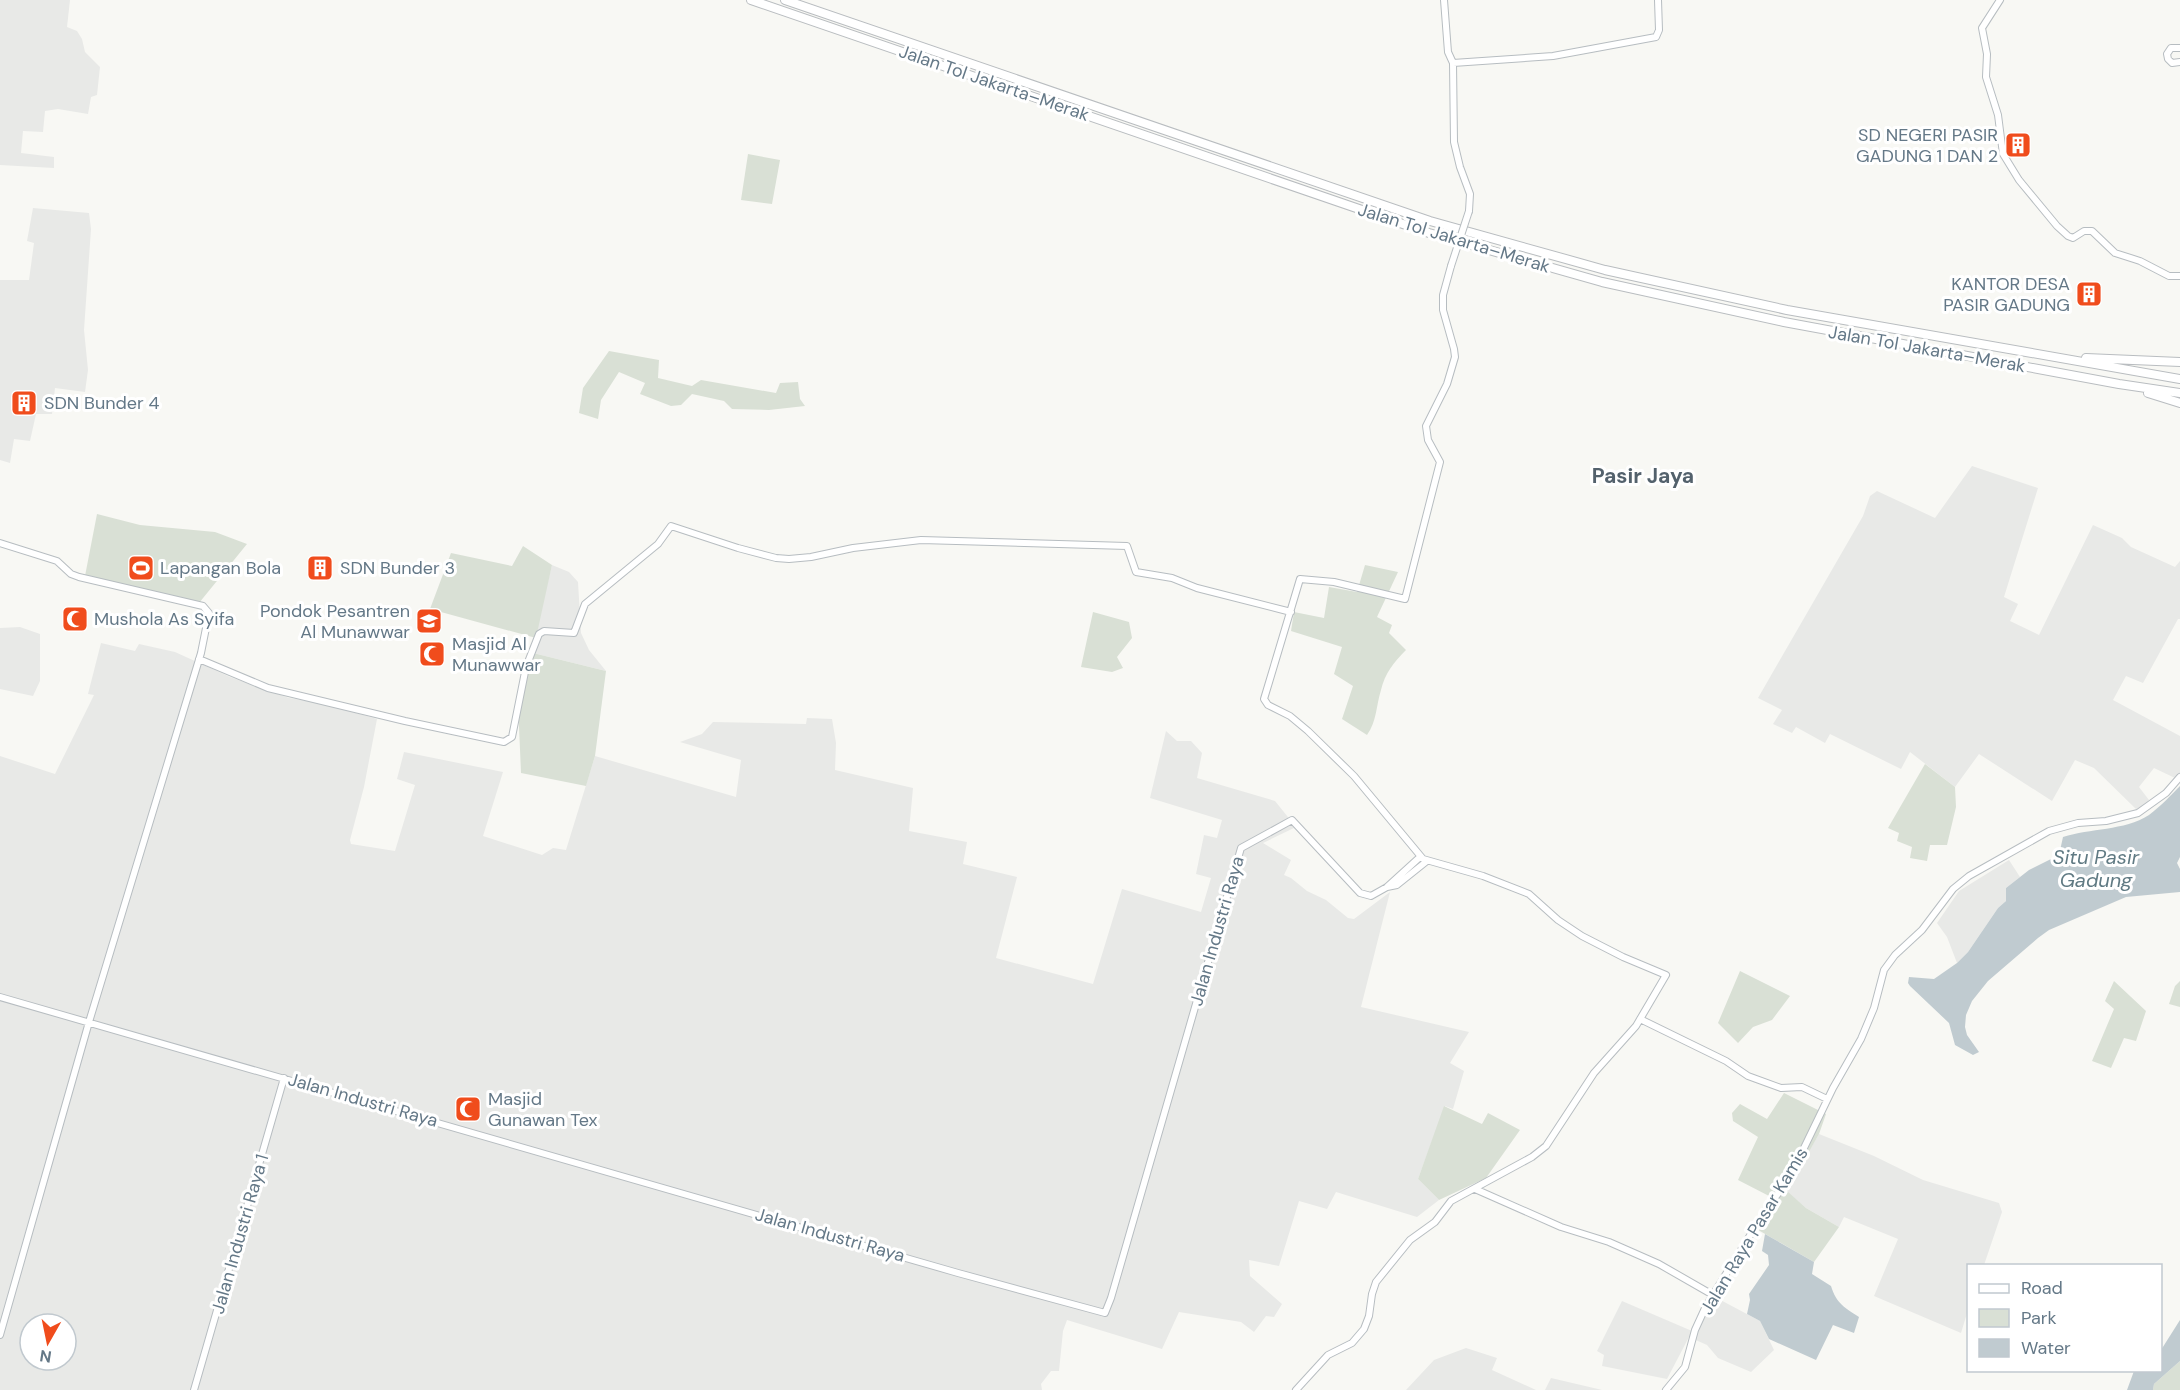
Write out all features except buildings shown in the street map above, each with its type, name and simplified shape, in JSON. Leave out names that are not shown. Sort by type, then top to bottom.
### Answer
[{"type":"highway","name":"Jalan Tol Jakarta–Merak","points":[[751,0],[1429,232],[1602,282],[1784,322],[2119,384],[2180,393]]},
{"type":"highway","name":"Jalan Tol Jakarta–Merak","points":[[785,0],[1430,221],[1605,270],[1787,310],[2180,379]]},
{"type":"highway","points":[[2068,359],[2180,362]]},
{"type":"highway","points":[[2119,384],[2180,403]]},
{"type":"street","points":[[1296,1390],[1328,1355],[1352,1343],[1364,1329],[1370,1316],[1372,1294],[1376,1282],[1403,1247],[1435,1222],[1451,1201],[1532,1157],[1546,1146],[1594,1073],[1640,1019],[1666,975],[1582,936],[1558,920],[1529,894],[1475,873],[1426,861],[1420,857],[1354,776],[1302,725],[1265,703],[1264,694],[1299,581],[1305,578],[1405,599],[1440,462],[1428,440],[1425,426],[1447,384],[1455,357],[1443,310],[1443,296],[1469,211],[1470,194],[1460,167],[1455,142],[1453,63],[1448,52],[1444,0]]},
{"type":"street","points":[[1453,63],[1553,56],[1656,37],[1659,30],[1658,0]]},
{"type":"street","points":[[2000,0],[1982,28],[1987,54],[1986,78],[1998,115],[2003,154],[2011,169],[2056,226],[2070,237],[2073,238],[2084,231],[2092,231],[2115,253],[2140,261],[2169,276],[2180,276]]},
{"type":"street","points":[[2180,48],[2171,48],[2167,54],[2170,62],[2180,62]]},
{"type":"street","points":[[199,659],[268,688],[504,742],[512,737],[526,668],[539,634],[544,631],[574,633],[585,603],[658,544],[671,526],[738,548],[789,559],[921,540],[1127,546],[1136,572],[1173,578],[1197,588],[1291,612]]},
{"type":"street","points":[[0,543],[57,561],[79,578],[207,609],[209,619],[199,659],[89,1023],[0,1335]]},
{"type":"street","name":"Jalan Raya Pasar Kamis","points":[[1666,1390],[1685,1367],[1695,1330],[1713,1295],[1769,1205],[1788,1181],[1827,1099],[1867,1025],[1888,964],[1895,955],[1922,930],[1953,889],[1969,876],[2049,831],[2078,823],[2106,821],[2138,813],[2166,792],[2180,777]]},
{"type":"street","name":"Jalan Industri Raya","points":[[0,998],[1105,1313],[1241,848],[1292,820],[1360,893],[1371,896],[1387,887]]},
{"type":"street","points":[[1387,887],[1420,857]]},
{"type":"street","points":[[1387,887],[1397,885],[1426,861]]},
{"type":"street","points":[[1640,1019],[1726,1061],[1748,1076],[1781,1088],[1802,1087],[1827,1099]]},
{"type":"street","name":"Jalan Industri Raya 1","points":[[194,1390],[284,1078]]},
{"type":"street","points":[[1475,1189],[1561,1227],[1619,1246],[1659,1264],[1713,1295]]},
{"type":"shaded area","points":[[0,0],[70,0],[67,27],[77,31],[82,39],[85,52],[100,67],[97,95],[91,97],[88,114],[58,109],[45,111],[43,132],[23,131],[21,153],[54,157],[54,168],[0,165]]},
{"type":"shaded area","points":[[33,208],[89,213],[91,229],[84,330],[88,370],[85,392],[55,388],[52,414],[36,414],[30,441],[14,439],[10,463],[0,460],[0,280],[29,280],[34,243],[27,241]]},
{"type":"shaded area","points":[[1972,466],[2038,488],[2004,597],[2018,604],[2010,621],[2039,635],[2093,525],[2122,538],[2131,547],[2175,567],[2180,561],[2180,619],[2143,683],[2126,676],[2113,700],[2180,736],[2180,773],[2175,778],[2154,768],[2139,787],[2149,800],[2137,810],[2094,768],[2075,760],[2052,801],[1979,754],[1955,787],[1910,752],[1901,769],[1830,734],[1825,743],[1796,727],[1792,733],[1773,724],[1782,710],[1758,698],[1863,516],[1870,496],[1877,491],[1935,518]]},
{"type":"shaded area","points":[[552,565],[569,572],[578,582],[581,633],[589,650],[606,671],[533,653],[536,629]]},
{"type":"shaded area","points":[[20,627],[40,634],[40,681],[33,696],[0,689],[0,628]]},
{"type":"shaded area","points":[[101,643],[135,651],[139,644],[175,652],[230,677],[289,698],[325,704],[377,719],[364,787],[350,840],[351,844],[395,851],[415,785],[397,779],[404,752],[503,772],[483,836],[542,855],[553,848],[566,850],[595,756],[736,797],[741,760],[680,742],[702,734],[713,722],[806,724],[807,718],[832,719],[836,743],[835,770],[913,788],[909,831],[967,842],[963,864],[1017,877],[996,958],[1093,984],[1122,889],[1201,912],[1211,878],[1196,874],[1204,835],[1217,838],[1222,820],[1150,798],[1166,731],[1177,741],[1191,741],[1202,753],[1197,778],[1275,801],[1296,827],[1263,843],[1291,860],[1284,875],[1307,891],[1326,900],[1348,918],[1354,919],[1390,892],[1361,1007],[1469,1032],[1450,1063],[1464,1071],[1453,1109],[1445,1106],[1418,1179],[1439,1200],[1417,1217],[1336,1192],[1327,1209],[1299,1201],[1279,1266],[1249,1260],[1250,1276],[1282,1304],[1274,1317],[1266,1316],[1254,1332],[1241,1322],[1179,1312],[1162,1349],[1067,1320],[1063,1331],[1059,1371],[1051,1371],[1041,1384],[1042,1390],[0,1390],[0,756],[55,774],[94,695],[88,694]]},
{"type":"shaded area","points":[[2009,860],[2020,877],[2006,888],[2006,901],[1998,908],[1968,952],[1957,963],[1947,937],[1937,923],[1959,891]]},
{"type":"shaded area","points":[[1819,1134],[1874,1156],[1923,1180],[1999,1203],[2002,1212],[1984,1264],[1967,1264],[1967,1313],[1961,1333],[1874,1296],[1898,1239],[1844,1217],[1839,1227],[1806,1208],[1786,1191]]},
{"type":"shaded area","points":[[1713,1296],[1760,1321],[1774,1350],[1751,1372],[1718,1358],[1707,1345],[1689,1337],[1667,1379],[1602,1366],[1604,1355],[1597,1351],[1622,1301],[1692,1331]]},
{"type":"shaded area","points":[[1466,1348],[1497,1358],[1492,1370],[1536,1390],[1406,1390],[1434,1360]]},
{"type":"shaded area","points":[[1551,1378],[1598,1389],[1602,1390],[1545,1390]]},
{"type":"green space","points":[[748,154],[780,160],[772,204],[741,200]]},
{"type":"green space","points":[[609,351],[659,360],[658,378],[692,386],[701,380],[776,393],[780,383],[798,382],[800,399],[805,406],[769,410],[732,409],[724,401],[692,394],[681,405],[671,406],[640,394],[645,383],[619,372],[601,400],[598,419],[579,413],[583,388]]},
{"type":"green space","points":[[97,514],[140,525],[215,532],[247,544],[199,603],[85,576]]},
{"type":"green space","points":[[523,546],[552,565],[536,638],[430,609],[451,553],[512,566]]},
{"type":"green space","points":[[1365,565],[1398,572],[1377,617],[1392,625],[1389,633],[1406,650],[1394,663],[1385,678],[1375,719],[1367,735],[1342,719],[1353,686],[1334,674],[1342,647],[1291,631],[1294,612],[1324,618],[1329,587],[1357,592]]},
{"type":"green space","points":[[1093,612],[1129,622],[1132,638],[1117,657],[1123,668],[1112,672],[1081,667]]},
{"type":"green space","points":[[533,653],[606,671],[595,756],[586,786],[521,773],[518,703]]},
{"type":"green space","points":[[1925,764],[1955,787],[1956,807],[1947,845],[1930,845],[1927,861],[1910,858],[1912,847],[1897,841],[1899,833],[1888,828]]},
{"type":"green space","points":[[1740,971],[1790,996],[1772,1020],[1753,1027],[1738,1043],[1718,1023]]},
{"type":"green space","points":[[2114,981],[2146,1011],[2136,1041],[2124,1038],[2111,1068],[2092,1061],[2114,1009],[2105,1001]]},
{"type":"green space","points":[[2180,981],[2180,1007],[2169,1004],[2175,986]]},
{"type":"green space","points":[[1784,1093],[1826,1114],[1819,1134],[1787,1191],[1806,1208],[1839,1227],[1814,1262],[1753,1227],[1771,1197],[1738,1180],[1758,1137],[1733,1121],[1732,1113],[1740,1104],[1767,1119]]},
{"type":"green space","points":[[1444,1106],[1482,1124],[1488,1113],[1520,1130],[1486,1178],[1439,1200],[1418,1179]]},
{"type":"green space","points":[[2180,1361],[2180,1390],[2153,1390],[2154,1384]]},
{"type":"water","name":"Situ Pasir Gadung","points":[[2180,786],[2180,857],[2177,863],[2180,869],[2180,892],[2126,897],[2049,930],[1988,981],[1972,1001],[1966,1015],[1965,1027],[1967,1035],[1979,1052],[1973,1055],[1955,1045],[1949,1023],[1910,986],[1909,977],[1934,979],[1957,963],[1968,952],[1998,908],[2006,901],[2006,888],[2029,870],[2059,855],[2063,837],[2118,827],[2139,820],[2153,812]]},
{"type":"water","points":[[1765,1234],[1814,1262],[1812,1274],[1831,1286],[1838,1301],[1859,1317],[1854,1333],[1833,1325],[1816,1360],[1769,1339],[1760,1321],[1747,1314],[1749,1294],[1769,1265],[1768,1255],[1762,1251]]},
{"type":"water","points":[[2180,1320],[2180,1361],[2154,1384],[2153,1390],[2127,1390],[2134,1372],[2162,1372],[2162,1348]]},
{"type":"place","name":"SD NEGERI PASIR GADUNG 1 DAN 2","points":[[2018,145]]},
{"type":"place","name":"KANTOR DESA PASIR GADUNG","points":[[2089,294]]},
{"type":"place","name":"SDN Bunder 4","points":[[24,403]]},
{"type":"place","name":"Lapangan Bola","points":[[141,568]]},
{"type":"place","name":"SDN Bunder 3","points":[[320,568]]},
{"type":"place","name":"Mushola As Syifa","points":[[75,619]]},
{"type":"place","name":"Pondok Pesantren Al Munawwar","points":[[429,621]]},
{"type":"place","name":"Masjid Al Munawwar","points":[[432,654]]},
{"type":"place","name":"Masjid Gunawan Tex","points":[[468,1109]]},
{"type":"district","name":"Pasir Jaya","points":[[1643,476]]}]
